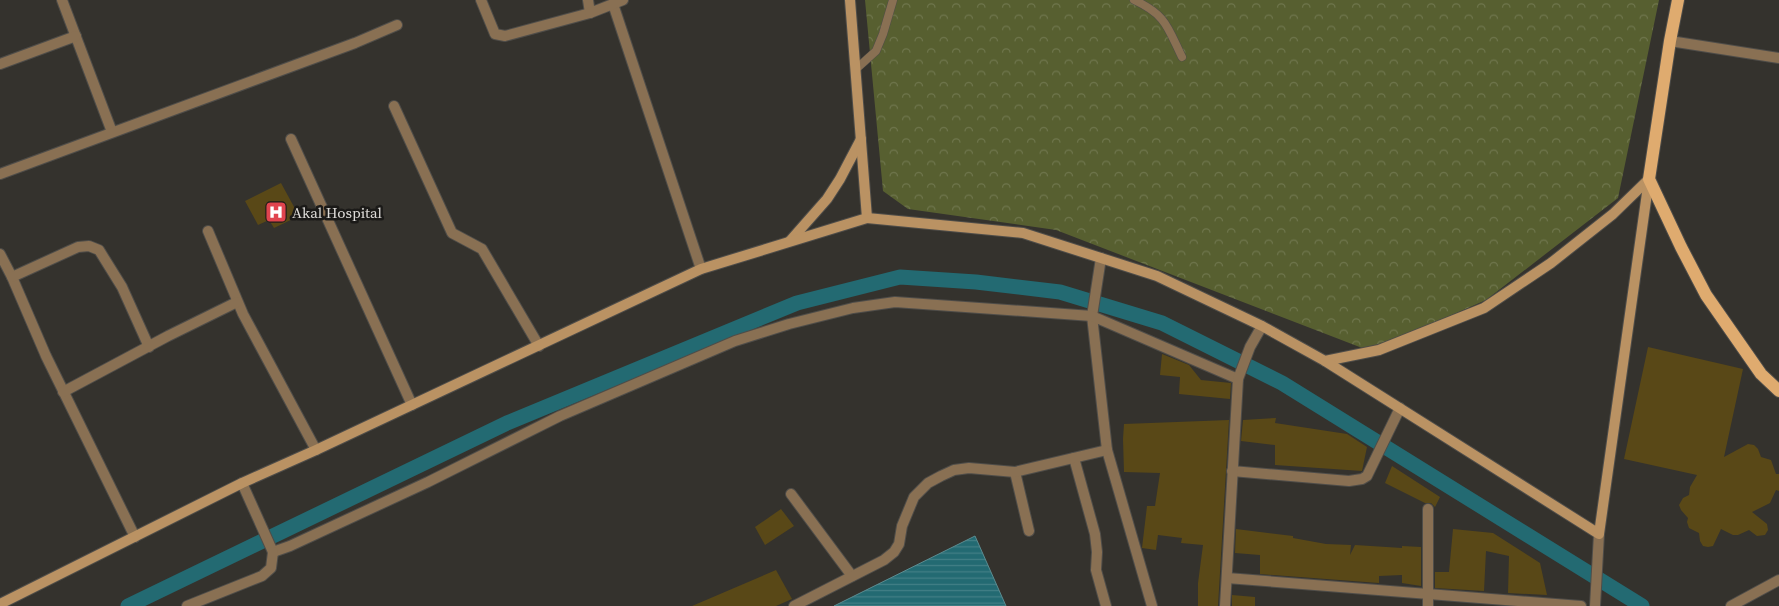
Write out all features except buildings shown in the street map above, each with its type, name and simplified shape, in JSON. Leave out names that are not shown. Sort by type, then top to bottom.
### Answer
[{"type":"main road","points":[[1678,0],[1649,179],[1681,248],[1706,295],[1761,374],[1779,391]]},
{"type":"street","points":[[62,0],[112,132]]},
{"type":"street","points":[[481,0],[495,34],[505,36],[590,13],[618,2],[701,269]]},
{"type":"street","points":[[588,0],[590,13]]},
{"type":"street","points":[[850,0],[867,218]]},
{"type":"street","points":[[0,174],[355,43],[397,25]]},
{"type":"street","points":[[0,64],[76,36]]},
{"type":"street","points":[[1670,41],[1779,58]]},
{"type":"street","points":[[394,106],[452,234],[482,249],[538,346]]},
{"type":"street","points":[[291,139],[412,405]]},
{"type":"street","points":[[789,242],[827,199],[861,139]]},
{"type":"street","points":[[1325,361],[1379,350],[1484,308],[1558,257],[1613,214],[1649,179]]},
{"type":"street","points":[[1595,606],[1599,534],[1649,179]]},
{"type":"street","points":[[0,604],[242,482],[316,450],[701,269],[867,218],[1023,233],[1157,276],[1262,326],[1325,361],[1599,534]]},
{"type":"street","points":[[208,232],[237,302],[316,450]]},
{"type":"street","points":[[12,277],[78,247],[88,246],[99,250],[122,287],[149,346]]},
{"type":"street","points":[[0,256],[12,277],[46,356],[134,537]]},
{"type":"street","points":[[1101,258],[1092,311],[1107,450],[1152,606]]},
{"type":"street","points":[[63,392],[237,302]]},
{"type":"street","points":[[273,552],[290,546],[428,482],[560,416],[735,341],[788,324],[854,308],[895,302],[1092,311],[1239,375]]},
{"type":"street","points":[[1225,606],[1239,375],[1250,347],[1262,326]]},
{"type":"street","points":[[1232,471],[1349,481],[1362,479],[1367,476],[1381,450],[1400,408]]},
{"type":"street","points":[[794,606],[884,560],[894,552],[914,497],[928,483],[954,470],[969,468],[1015,472],[1107,450]]},
{"type":"street","points":[[1074,458],[1095,534],[1096,570],[1104,605]]},
{"type":"street","points":[[1015,472],[1029,531]]},
{"type":"street","points":[[188,606],[262,576],[271,568],[273,552],[242,482]]},
{"type":"street","points":[[792,494],[852,576]]},
{"type":"street","points":[[1428,509],[1428,606]]},
{"type":"street","points":[[1226,578],[1581,606]]},
{"type":"street","points":[[1731,606],[1779,580]]},
{"type":"lane","points":[[856,69],[876,51],[893,0]]},
{"type":"lane","points":[[1134,0],[1151,8],[1164,21],[1182,57]]},
{"type":"green space","points":[[865,0],[1659,0],[1618,198],[1486,300],[1370,351],[1056,230],[908,209],[883,191]]},
{"type":"water","points":[[975,536],[1006,606],[834,606]]},
{"type":"waterway","points":[[128,606],[507,423],[797,303],[900,277],[976,282],[1060,292],[1162,323],[1282,383],[1642,606]]},
{"type":"place","name":"Akal Hospital","points":[[276,212]]}]
